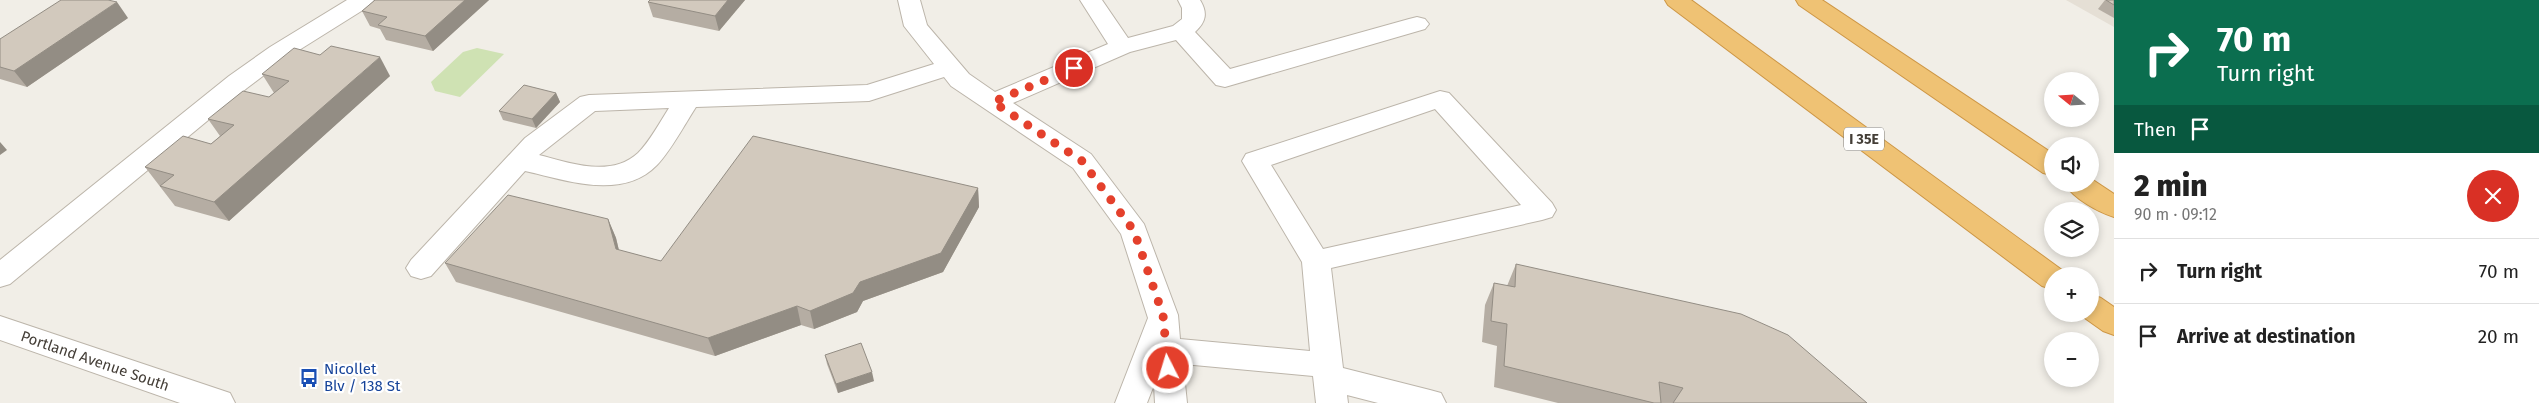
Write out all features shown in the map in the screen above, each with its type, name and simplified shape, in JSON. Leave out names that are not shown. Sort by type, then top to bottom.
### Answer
[{"type":"highway","name":"I 35E","points":[[1676,0],[2044,272]]},
{"type":"highway","points":[[1807,0],[2044,161]]},
{"type":"highway","points":[[2091,192],[2114,207]]},
{"type":"highway","points":[[2099,312],[2114,323]]},
{"type":"street","points":[[0,276],[238,82],[279,52],[363,0]]},
{"type":"street","points":[[909,0],[916,26],[960,80],[1082,161],[1134,231],[1163,315],[1171,403]]},
{"type":"street","points":[[1091,0],[1122,47]]},
{"type":"street","points":[[993,102],[1122,47],[1181,31],[1193,20],[1194,8],[1189,0]]},
{"type":"street","points":[[1181,31],[1225,79],[1417,24]]},
{"type":"street","points":[[420,268],[534,144],[589,103],[869,93],[949,67]]},
{"type":"street","points":[[1316,261],[1542,210],[1440,99],[1255,161],[1316,261],[1329,382]]},
{"type":"street","points":[[520,160],[587,176],[625,174],[648,158],[688,100]]},
{"type":"street","points":[[1131,403],[1163,315]]},
{"type":"street","name":"Portland Avenue South","points":[[0,328],[219,403]]},
{"type":"street","points":[[1166,350],[1430,403]]},
{"type":"shaded area","points":[[2066,0],[2114,0],[2114,27]]},
{"type":"green space","points":[[477,48],[504,54],[460,97],[435,91],[431,82],[463,52]]},
{"type":"building","points":[[61,0],[108,0],[117,2],[14,71],[0,67],[0,39]]},
{"type":"building","points":[[375,0],[465,0],[425,36],[378,25],[387,17],[362,11]]},
{"type":"building","points":[[650,0],[728,0],[715,16],[648,2]]},
{"type":"building","points":[[2106,0],[2114,0],[2114,5]]},
{"type":"building","points":[[331,46],[380,57],[214,202],[160,186],[174,175],[145,167],[183,136],[211,144],[234,125],[208,119],[243,91],[269,97],[289,81],[262,74],[294,48],[320,55]]},
{"type":"building","points":[[524,85],[556,93],[532,119],[499,111]]},
{"type":"building","points":[[753,136],[978,188],[941,253],[860,282],[853,293],[810,311],[797,306],[708,338],[445,263],[508,195],[608,219],[616,249],[661,261]]},
{"type":"building","points":[[1516,264],[1741,314],[1788,335],[1867,403],[1673,403],[1683,388],[1659,382],[1661,403],[1654,403],[1504,366],[1507,324],[1491,321],[1494,283],[1515,287]]},
{"type":"building","points":[[861,343],[872,372],[836,384],[825,355]]},
{"type":"place","name":"Nicollet Blv / 138 St","points":[[309,378]]},
{"type":"route","points":[[1074,68],[993,102],[1082,161],[1134,231],[1163,315],[1168,368]]}]
